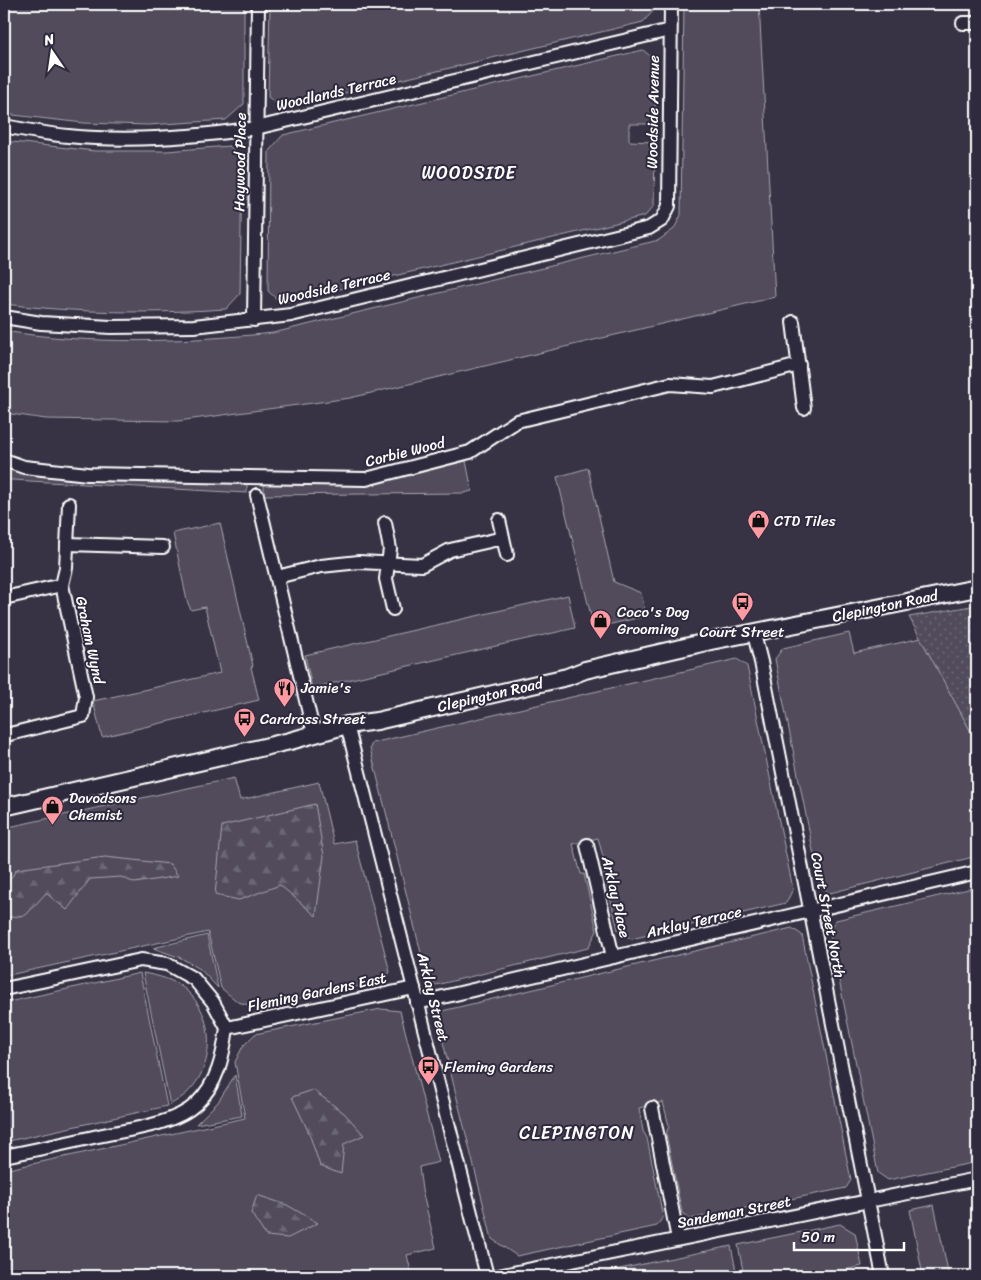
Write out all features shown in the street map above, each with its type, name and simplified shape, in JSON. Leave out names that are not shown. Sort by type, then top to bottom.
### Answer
[{"type":"street","name":"Haywood Place","points":[[254,320],[258,4]]},
{"type":"street","name":"Woodside Avenue","points":[[662,220],[669,206],[671,4]]},
{"type":"street","points":[[963,23],[977,23]]},
{"type":"street","name":"Woodlands Terrace","points":[[4,126],[69,136],[147,138],[217,134],[256,128],[670,30]]},
{"type":"street","name":"Woodside Terrace","points":[[4,317],[41,323],[112,327],[194,326],[291,315],[639,231],[662,220]]},
{"type":"street","points":[[794,322],[804,408]]},
{"type":"street","name":"Corbie Wood","points":[[4,460],[24,467],[88,474],[366,479],[470,452],[517,421],[670,384],[713,387],[799,365]]},
{"type":"street","points":[[257,495],[314,734]]},
{"type":"street","points":[[62,585],[66,568],[69,504]]},
{"type":"street","points":[[499,520],[507,555]]},
{"type":"street","points":[[385,523],[390,549],[386,579],[393,608]]},
{"type":"street","points":[[277,577],[321,566],[359,562],[422,564],[450,550],[503,538]]},
{"type":"street","points":[[67,544],[163,547]]},
{"type":"street","name":"Graham Wynd","points":[[4,598],[62,585],[86,697],[83,716],[10,734]]},
{"type":"street","name":"Clepington Road","points":[[4,807],[290,741],[347,725],[377,721],[567,677],[614,663],[906,601],[977,588]]},
{"type":"street","name":"Court Street North","points":[[754,634],[812,911],[869,1202]]},
{"type":"street","name":"Arklay Street","points":[[347,725],[487,1276]]},
{"type":"street","name":"Arklay Place","points":[[587,844],[614,957]]},
{"type":"street","name":"Arklay Terrace","points":[[418,1003],[977,872]]},
{"type":"street","points":[[4,990],[141,960],[167,964],[194,979],[213,1002],[227,1028],[223,1059],[213,1083],[195,1105],[172,1118],[148,1126],[4,1156]]},
{"type":"street","name":"Fleming Gardens East","points":[[227,1028],[414,988]]},
{"type":"street","points":[[652,1108],[678,1239]]},
{"type":"street","name":"Sandeman Street","points":[[498,1276],[977,1179]]},
{"type":"street","points":[[869,1202],[883,1276]]},
{"type":"green space","points":[[4,4],[244,4],[244,104],[226,120],[148,125],[84,123],[4,114]]},
{"type":"green space","points":[[270,4],[657,4],[657,7],[643,22],[282,108],[268,97]]},
{"type":"green space","points":[[684,4],[759,4],[775,297],[350,398],[178,421],[46,419],[4,413],[4,331],[71,338],[138,341],[273,333],[659,240],[674,229],[681,215]]},
{"type":"green space","points":[[643,50],[655,60],[655,124],[629,124],[629,141],[655,142],[654,206],[645,216],[281,303],[268,291],[269,151],[283,135]]},
{"type":"green space","points":[[4,141],[95,151],[167,151],[229,146],[242,158],[240,294],[226,309],[198,311],[87,311],[4,304]]},
{"type":"green space","points":[[466,461],[472,491],[464,493],[264,495],[264,483],[366,485]]},
{"type":"green space","points":[[4,466],[20,473],[82,480],[247,483],[247,493],[12,480],[4,479]]},
{"type":"green space","points":[[588,468],[614,582],[641,593],[646,616],[594,628],[557,477]]},
{"type":"green space","points":[[220,523],[259,700],[102,737],[93,701],[220,673],[205,607],[191,610],[187,601],[173,533]]},
{"type":"green space","points":[[568,595],[575,628],[312,688],[305,655]]},
{"type":"green space","points":[[977,605],[977,743],[909,617]]},
{"type":"green space","points":[[849,633],[854,653],[921,638],[977,743],[977,856],[830,893],[820,886],[775,659],[783,648]]},
{"type":"green space","points":[[737,659],[747,666],[793,889],[786,903],[631,939],[618,930],[603,869],[606,868],[598,838],[573,844],[581,874],[584,874],[597,931],[588,948],[436,985],[428,981],[370,748],[372,743]]},
{"type":"green space","points":[[234,778],[240,800],[319,782],[334,844],[355,840],[390,972],[384,981],[256,1007],[238,1002],[221,988],[208,932],[4,976],[4,828]]},
{"type":"green space","points":[[315,804],[324,856],[316,916],[280,885],[239,900],[215,895],[222,826]]},
{"type":"green space","points":[[105,857],[170,864],[178,876],[135,883],[121,877],[90,879],[67,910],[46,893],[26,915],[4,918],[4,888],[17,869]]},
{"type":"green space","points":[[977,887],[977,1162],[888,1180],[878,1173],[829,930],[836,920]]},
{"type":"green space","points":[[792,928],[802,935],[851,1180],[846,1188],[690,1219],[682,1213],[666,1134],[669,1126],[663,1102],[639,1108],[663,1217],[657,1226],[517,1256],[492,1239],[437,1018],[442,1011]]},
{"type":"green space","points":[[207,935],[218,988],[200,969],[181,958],[153,948]]},
{"type":"green space","points":[[140,973],[167,1106],[4,1142],[4,1003]]},
{"type":"green space","points":[[143,973],[171,981],[186,990],[196,1000],[207,1026],[207,1054],[204,1068],[188,1092],[170,1105]]},
{"type":"green space","points":[[381,1009],[400,1011],[439,1162],[419,1167],[422,1190],[436,1248],[407,1255],[412,1276],[4,1276],[4,1170],[245,1118],[235,1062],[243,1046],[255,1034]]},
{"type":"green space","points":[[235,1075],[242,1116],[196,1124],[218,1102]]},
{"type":"green space","points":[[313,1090],[344,1113],[364,1135],[344,1144],[341,1174],[320,1166],[309,1133],[292,1097]]},
{"type":"green space","points":[[257,1195],[287,1205],[318,1223],[288,1238],[266,1236],[251,1213]]},
{"type":"green space","points":[[934,1205],[949,1276],[923,1276],[910,1210]]},
{"type":"green space","points":[[840,1224],[855,1233],[862,1266],[819,1276],[744,1276],[738,1245]]},
{"type":"green space","points":[[731,1246],[737,1276],[585,1276]]},
{"type":"place","name":"CTD Tiles","points":[[758,540]]},
{"type":"place","name":"Court Street","points":[[742,622]]},
{"type":"place","name":"Coco's Dog Grooming","points":[[601,640]]},
{"type":"place","name":"Jamie's","points":[[285,707]]},
{"type":"place","name":"Cardross Street","points":[[244,738]]},
{"type":"place","name":"Davodsons Chemist","points":[[53,826]]},
{"type":"place","name":"Fleming Gardens","points":[[428,1086]]},
{"type":"district","name":"WOODSIDE","points":[[469,173]]},
{"type":"district","name":"CLEPINGTON","points":[[577,1133]]}]
